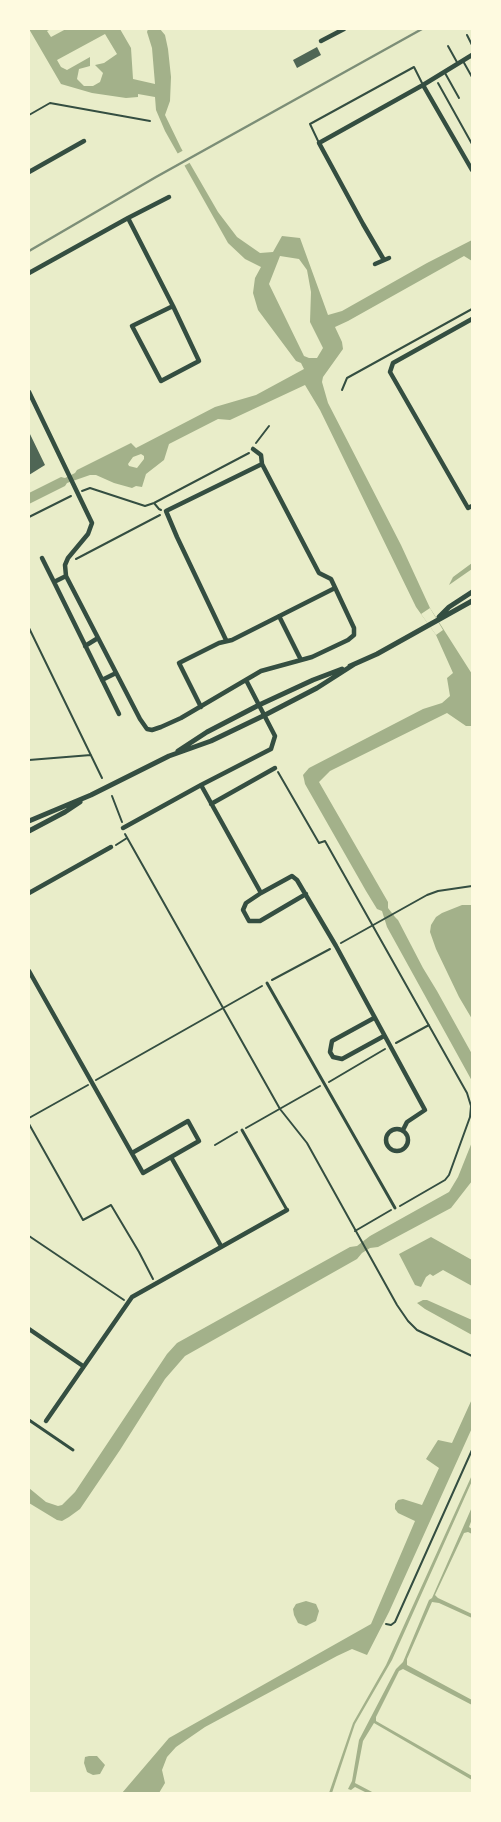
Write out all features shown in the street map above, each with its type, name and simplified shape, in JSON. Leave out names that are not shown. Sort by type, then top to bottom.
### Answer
[{"type":"street","points":[[321,41],[344,29]]},
{"type":"street","points":[[375,264],[386,259],[363,224],[320,142],[423,85],[472,55]]},
{"type":"street","points":[[423,85],[472,170]]},
{"type":"street","points":[[29,172],[84,142]]},
{"type":"street","points":[[29,273],[169,197]]},
{"type":"street","points":[[128,218],[173,306],[200,361],[161,381],[132,326],[173,306]]},
{"type":"street","points":[[470,507],[451,478],[390,372],[393,363],[472,319]]},
{"type":"street","points":[[29,392],[92,523],[88,534],[68,558],[65,565],[66,576],[147,729],[152,730],[161,727],[201,707],[261,671],[312,657],[348,640],[354,635],[354,628],[332,579],[319,573],[262,464],[261,455],[253,449]]},
{"type":"street","points":[[226,640],[166,511],[262,464]]},
{"type":"street","points":[[42,558],[119,714]]},
{"type":"street","points":[[54,582],[66,576]]},
{"type":"street","points":[[201,707],[179,663],[226,640],[232,640],[335,588]]},
{"type":"street","points":[[437,620],[449,607],[472,592]]},
{"type":"street","points":[[169,756],[212,741],[265,715],[472,601]]},
{"type":"street","points":[[279,616],[301,660]]},
{"type":"street","points":[[85,646],[98,638]]},
{"type":"street","points":[[29,821],[91,795],[169,756],[207,732],[259,705],[313,680],[353,666]]},
{"type":"street","points":[[102,680],[116,673]]},
{"type":"street","points":[[123,828],[271,749],[275,736],[246,680]]},
{"type":"street","points":[[210,804],[275,768]]},
{"type":"street","points":[[201,785],[261,893]]},
{"type":"street","points":[[29,831],[65,812],[91,795]]},
{"type":"street","points":[[29,892],[111,846]]},
{"type":"street","points":[[306,894],[260,921],[249,921],[242,910],[246,904],[261,893],[292,876],[297,880],[306,894],[336,946],[426,1110],[407,1122],[403,1130]]},
{"type":"street","points":[[29,971],[143,1173],[199,1141],[188,1121],[132,1153]]},
{"type":"street","points":[[267,983],[395,1208]]},
{"type":"street","points":[[374,1018],[332,1041],[330,1052],[334,1057],[342,1059],[384,1036]]},
{"type":"street","points":[[397,1128],[403,1130],[409,1140],[407,1146],[397,1152],[391,1150],[387,1146],[387,1134],[397,1128]]},
{"type":"street","points":[[41,1428],[132,1297],[287,1210],[242,1130]]},
{"type":"street","points":[[171,1157],[221,1246]]},
{"type":"street","points":[[29,1329],[83,1366]]},
{"type":"street","points":[[29,1420],[73,1450]]},
{"type":"lane","points":[[467,35],[472,45]]},
{"type":"lane","points":[[448,46],[458,64]]},
{"type":"lane","points":[[463,60],[472,77]]},
{"type":"lane","points":[[320,142],[310,124],[414,67],[423,85]]},
{"type":"lane","points":[[444,71],[459,98]]},
{"type":"path","points":[[435,77],[472,144]]},
{"type":"path","points":[[29,115],[50,103],[150,121]]},
{"type":"path","points":[[342,390],[347,378],[472,308]]},
{"type":"path","points":[[29,517],[90,488],[145,506],[154,503],[246,455],[253,449],[269,426]]},
{"type":"path","points":[[154,503],[159,509],[166,511]]},
{"type":"path","points":[[65,565],[156,519],[166,511]]},
{"type":"path","points":[[29,628],[102,778]]},
{"type":"path","points":[[29,760],[91,755]]},
{"type":"path","points":[[275,768],[318,843],[325,841],[467,1093],[471,1106],[470,1117],[449,1175],[445,1180],[355,1231]]},
{"type":"path","points":[[112,796],[127,838],[280,1108],[307,1143],[396,1305],[417,1330],[472,1356]]},
{"type":"path","points":[[111,846],[127,838]]},
{"type":"path","points":[[29,1118],[396,911],[432,893],[472,886]]},
{"type":"path","points":[[29,1124],[83,1220],[111,1204],[155,1284]]},
{"type":"path","points":[[29,1236],[128,1303]]},
{"type":"path","points":[[386,1624],[391,1625],[395,1622],[472,1450]]},
{"type":"shaded area","points":[[29,29],[51,29],[47,31],[51,37],[66,29],[120,29],[131,48],[133,79],[155,84],[152,48],[147,32],[148,29],[160,29],[165,35],[171,77],[170,101],[165,115],[181,148],[218,212],[237,237],[260,253],[273,252],[282,236],[300,238],[328,315],[342,311],[472,240],[472,261],[464,256],[335,327],[343,349],[323,377],[322,382],[328,403],[401,545],[430,608],[472,674],[472,726],[466,726],[447,713],[330,771],[319,782],[388,902],[388,908],[398,920],[472,1054],[472,1081],[387,927],[382,911],[377,909],[366,891],[305,784],[303,775],[309,768],[423,709],[442,703],[450,696],[447,678],[453,673],[436,635],[416,607],[320,410],[305,385],[230,420],[218,419],[169,444],[164,460],[146,474],[142,487],[136,486],[132,488],[96,475],[90,475],[67,483],[65,486],[29,504],[29,493],[61,477],[65,478],[131,443],[136,448],[215,407],[256,395],[304,369],[258,310],[253,293],[255,278],[261,267],[245,259],[228,243],[165,131],[156,110],[155,97],[138,94],[138,97],[126,98],[92,93],[61,84]],"holes":[[[105,34],[117,54],[104,63],[95,65],[103,73],[100,82],[93,86],[84,86],[77,79],[79,69],[90,66],[90,57],[67,70],[61,67],[57,60]],[[280,256],[299,259],[307,270],[311,292],[310,322],[323,348],[317,358],[304,356],[269,284]],[[141,454],[144,456],[144,459],[137,468],[128,464],[133,457]]]},
{"type":"shaded area","points":[[472,563],[472,569],[449,585],[453,577]]},
{"type":"shaded area","points":[[462,905],[472,905],[472,1019],[459,997],[430,932],[431,925],[436,917]]},
{"type":"shaded area","points":[[472,1142],[472,1181],[451,1208],[378,1247],[370,1248],[357,1259],[185,1356],[165,1379],[80,1509],[69,1517],[62,1521],[57,1520],[29,1503],[29,1488],[46,1502],[58,1506],[62,1505],[75,1492],[167,1354],[177,1343],[350,1247],[357,1246],[370,1236],[449,1192],[458,1177]]},
{"type":"shaded area","points":[[431,1237],[472,1260],[472,1286],[443,1270],[433,1276],[430,1274],[426,1277],[421,1287],[415,1285],[399,1254]]},
{"type":"shaded area","points":[[427,1300],[472,1320],[472,1335],[417,1303]]},
{"type":"shaded area","points":[[472,1399],[472,1428],[389,1612],[367,1655],[352,1649],[205,1727],[176,1747],[167,1757],[162,1770],[165,1783],[159,1793],[122,1793],[169,1738],[371,1624],[415,1521],[398,1513],[395,1509],[395,1504],[398,1500],[403,1499],[422,1505],[439,1468],[426,1459],[438,1440],[452,1443]]},
{"type":"shaded area","points":[[472,1475],[472,1481],[392,1660],[355,1724],[332,1793],[329,1793],[353,1723],[386,1665]]},
{"type":"shaded area","points":[[472,1507],[472,1519],[469,1527],[472,1529],[472,1534],[464,1533],[435,1595],[472,1614],[472,1618],[439,1603],[432,1602],[407,1659],[407,1665],[472,1700],[472,1705],[403,1669],[399,1671],[376,1717],[376,1721],[472,1776],[472,1780],[374,1723],[363,1741],[355,1783],[374,1793],[367,1793],[355,1787],[351,1790],[348,1789],[352,1781],[359,1740],[396,1669],[403,1662]]},
{"type":"shaded area","points":[[306,1601],[316,1604],[319,1611],[316,1621],[306,1626],[298,1623],[293,1609],[296,1604]]},
{"type":"shaded area","points":[[97,1756],[105,1765],[100,1774],[93,1775],[87,1772],[84,1763],[85,1757]]},
{"type":"pier","points":[[184,150],[191,162],[182,167],[175,155]]},
{"type":"pier","points":[[430,608],[443,630],[436,635],[421,614]]},
{"type":"building","points":[[317,47],[321,55],[297,68],[293,60]]},
{"type":"building","points":[[29,432],[45,465],[29,475]]},
{"type":"railway","points":[[29,251],[156,177],[422,29]]}]
